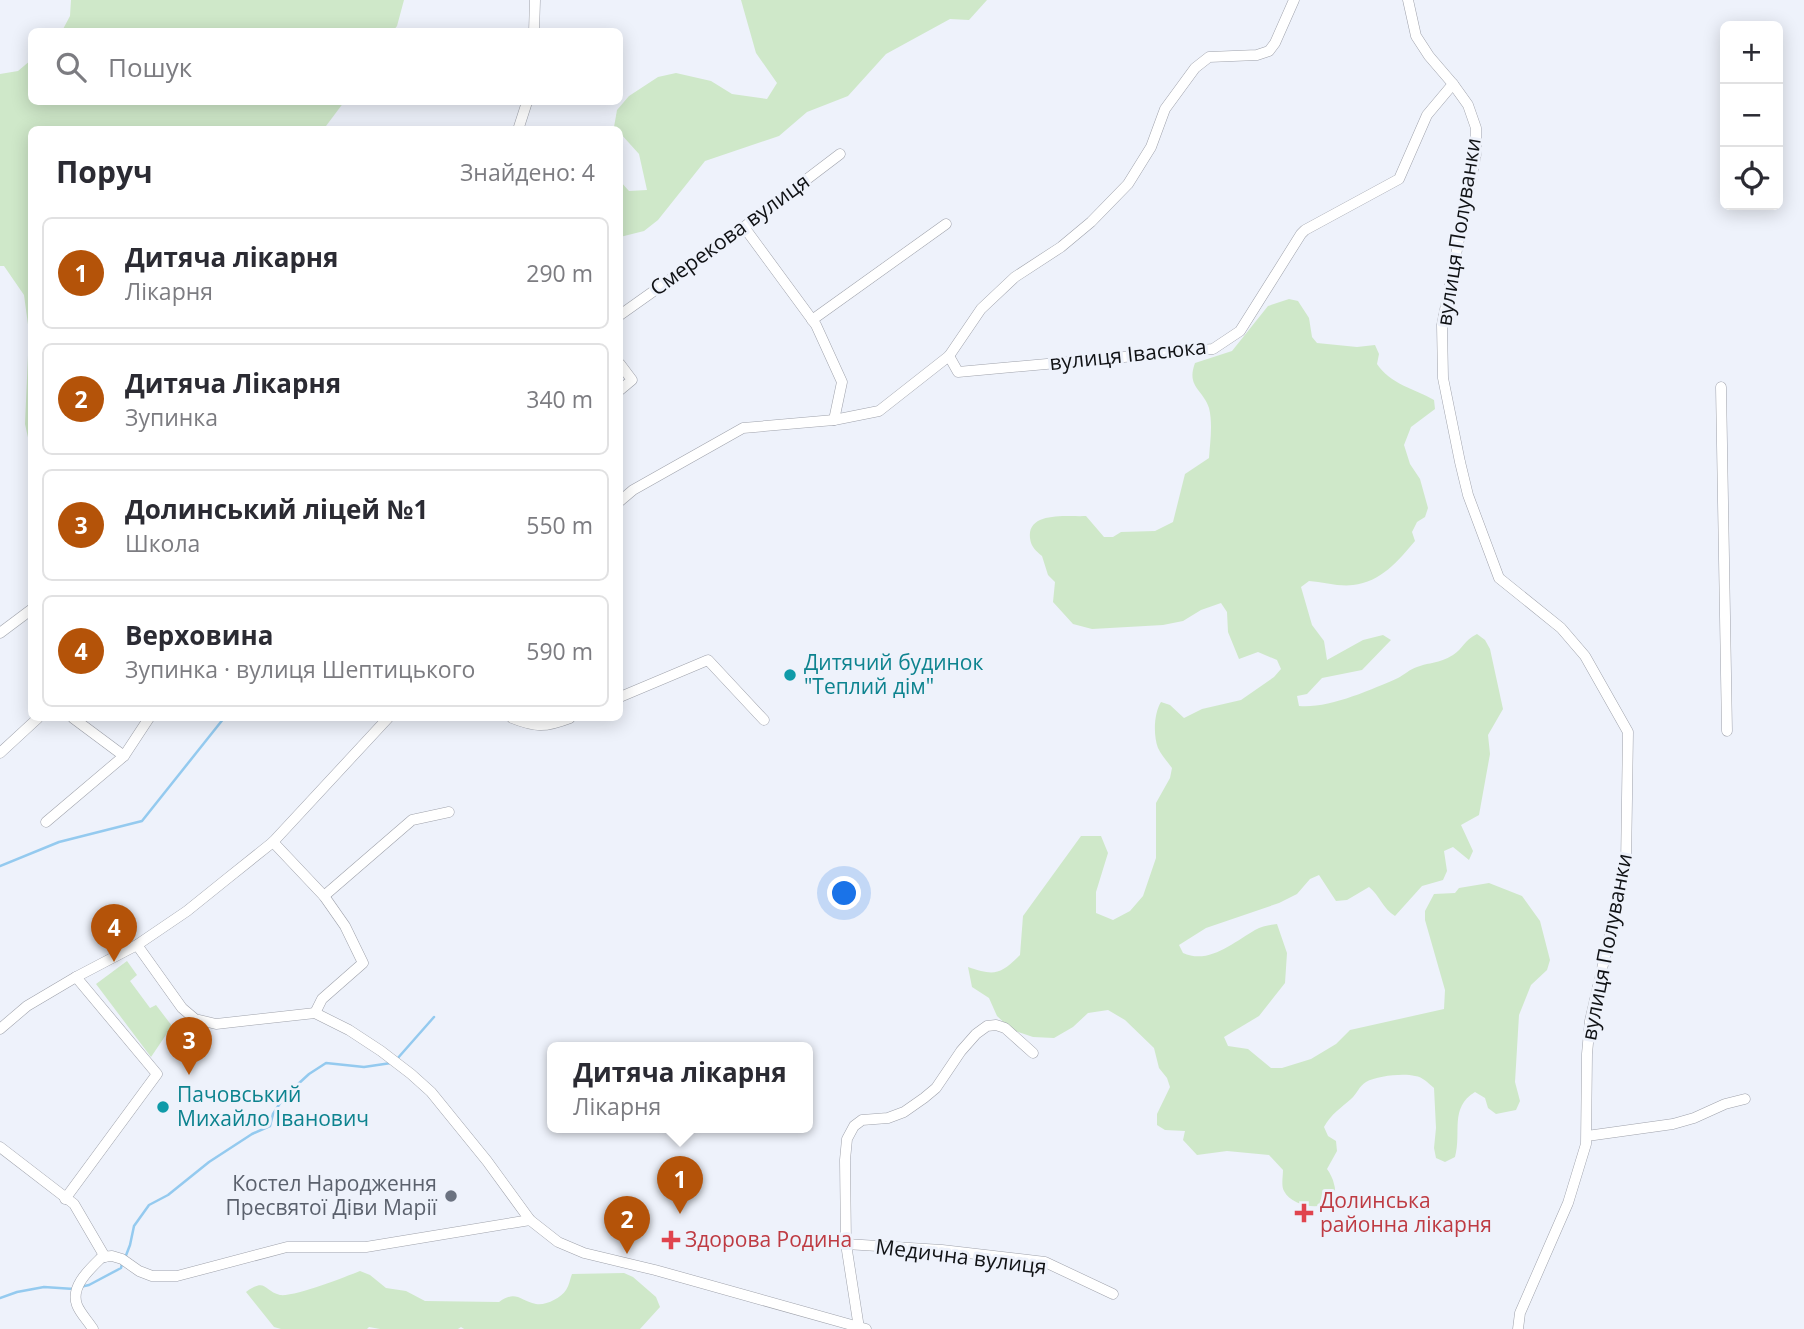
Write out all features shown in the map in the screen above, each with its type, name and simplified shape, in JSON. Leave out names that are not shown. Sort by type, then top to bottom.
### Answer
[{"type":"street","points":[[534,28],[535,0]]},
{"type":"street","points":[[623,498],[633,490],[743,428],[834,420],[879,411],[949,356],[981,309],[1015,277],[1061,247],[1091,222],[1128,184],[1151,147],[1165,109],[1195,68],[1209,57],[1257,55],[1269,51],[1294,0]]},
{"type":"street","name":"вулиця Полуванки","points":[[1408,0],[1416,36],[1468,105],[1476,128],[1476,154],[1442,325],[1443,378],[1468,495],[1499,578],[1561,628],[1585,656],[1628,732],[1626,865],[1589,1028],[1586,1144],[1568,1203],[1520,1312],[1518,1329]]},
{"type":"street","name":"вулиця Івасюка","points":[[949,356],[958,372],[1213,349],[1240,331],[1305,230],[1399,180],[1427,115],[1453,83]]},
{"type":"street","points":[[519,126],[526,105]]},
{"type":"street","name":"Смерекова вулиця","points":[[623,313],[841,155]]},
{"type":"street","points":[[811,320],[946,224]]},
{"type":"street","points":[[744,227],[816,325],[842,383],[834,420]]},
{"type":"street","points":[[623,368],[632,380],[623,388]]},
{"type":"street","points":[[1721,387],[1727,732]]},
{"type":"street","points":[[0,633],[28,612]]},
{"type":"street","points":[[623,696],[708,660],[764,720]]},
{"type":"street","points":[[0,752],[35,721]]},
{"type":"street","points":[[77,721],[124,756]]},
{"type":"street","points":[[47,822],[124,756],[147,721]]},
{"type":"street","points":[[0,1029],[27,1006],[136,945],[187,911],[273,842],[385,721]]},
{"type":"street","points":[[520,721],[541,726],[559,721]]},
{"type":"street","points":[[324,896],[412,820],[449,812]]},
{"type":"street","points":[[273,842],[324,896],[345,926],[363,963],[322,999],[315,1013]]},
{"type":"street","points":[[136,945],[182,1008],[195,1018],[216,1024],[315,1013],[349,1030],[381,1051],[431,1092],[530,1220],[558,1242],[584,1253],[862,1328],[846,1244],[845,1160],[847,1139],[854,1126],[862,1120],[888,1118],[904,1112],[925,1098],[936,1088],[968,1043],[987,1026],[1005,1028],[1033,1053]]},
{"type":"street","points":[[65,1199],[157,1074],[76,977]]},
{"type":"street","points":[[1587,1136],[1673,1124],[1745,1099]]},
{"type":"street","points":[[0,1147],[74,1204],[104,1257]]},
{"type":"street","points":[[104,1257],[122,1259],[152,1276],[177,1276],[287,1247],[366,1247],[530,1220]]},
{"type":"street","name":"Медична вулиця","points":[[846,1244],[942,1250],[1045,1262],[1113,1294]]},
{"type":"street","points":[[93,1329],[76,1303],[76,1290],[81,1280],[104,1257]]},
{"type":"green space","points":[[71,0],[404,0],[395,28],[64,28],[70,16]]},
{"type":"green space","points":[[741,0],[987,0],[969,20],[950,19],[886,54],[848,96],[807,112],[779,136],[705,161],[658,220],[644,231],[623,236],[623,184],[629,191],[647,190],[639,154],[623,136],[623,126],[614,126],[617,110],[629,96],[658,77],[676,73],[711,81],[732,94],[767,99],[777,83],[756,53]]},
{"type":"green space","points":[[28,63],[28,105],[342,105],[326,126],[28,126],[28,325],[24,295],[4,266],[0,266],[0,74],[18,71]]},
{"type":"green space","points":[[1289,299],[1298,301],[1309,318],[1312,337],[1317,343],[1357,347],[1375,345],[1379,354],[1377,364],[1382,371],[1434,400],[1435,409],[1411,427],[1404,445],[1410,464],[1420,479],[1428,508],[1425,517],[1417,522],[1412,532],[1415,541],[1395,563],[1372,580],[1348,585],[1309,581],[1301,587],[1312,625],[1324,641],[1327,660],[1363,640],[1383,635],[1391,640],[1362,670],[1322,678],[1307,694],[1297,696],[1299,706],[1336,702],[1375,688],[1414,668],[1448,658],[1477,634],[1485,640],[1490,649],[1503,709],[1488,735],[1490,754],[1479,815],[1461,825],[1473,851],[1469,860],[1453,847],[1444,851],[1447,871],[1443,880],[1422,886],[1395,916],[1369,887],[1347,900],[1336,901],[1319,875],[1310,879],[1297,894],[1279,903],[1206,928],[1179,945],[1183,953],[1193,956],[1212,954],[1258,929],[1277,924],[1287,953],[1285,983],[1259,1016],[1224,1037],[1228,1046],[1248,1049],[1271,1068],[1282,1068],[1311,1059],[1336,1044],[1350,1030],[1444,1009],[1445,990],[1425,920],[1425,911],[1434,894],[1455,893],[1459,888],[1489,883],[1522,896],[1540,921],[1550,960],[1547,970],[1531,985],[1519,1015],[1515,1082],[1520,1101],[1516,1110],[1496,1114],[1488,1108],[1485,1098],[1475,1092],[1467,1098],[1459,1113],[1455,1157],[1445,1162],[1436,1158],[1434,1148],[1434,1088],[1425,1080],[1410,1075],[1383,1077],[1366,1082],[1324,1127],[1328,1136],[1336,1141],[1337,1151],[1327,1169],[1334,1182],[1335,1194],[1325,1205],[1316,1206],[1297,1203],[1289,1198],[1283,1189],[1283,1170],[1269,1155],[1227,1151],[1197,1155],[1183,1140],[1185,1131],[1165,1130],[1157,1125],[1157,1114],[1170,1087],[1159,1068],[1154,1048],[1125,1020],[1108,1010],[1088,1013],[1073,1027],[1054,1038],[1033,1037],[1012,1030],[997,1016],[989,998],[972,987],[968,967],[984,972],[996,972],[1007,967],[1020,955],[1023,916],[1081,836],[1101,836],[1108,853],[1096,892],[1096,913],[1113,920],[1130,911],[1143,896],[1156,858],[1156,803],[1170,778],[1172,768],[1159,751],[1155,737],[1156,718],[1161,702],[1170,705],[1184,718],[1202,709],[1241,700],[1281,669],[1277,660],[1258,652],[1239,659],[1228,632],[1227,612],[1221,603],[1201,610],[1183,621],[1163,625],[1092,629],[1073,624],[1053,602],[1055,582],[1048,575],[1042,556],[1030,538],[1035,523],[1050,517],[1086,516],[1104,537],[1113,537],[1121,532],[1155,531],[1173,522],[1185,474],[1209,458],[1210,414],[1194,383],[1195,363],[1232,351],[1268,306]]},
{"type":"green space","points":[[28,355],[28,438],[25,424]]},
{"type":"green space","points":[[127,961],[137,975],[130,981],[150,1008],[156,1005],[172,1026],[151,1057],[96,984]]},
{"type":"green space","points":[[360,1271],[370,1275],[386,1288],[406,1291],[425,1301],[499,1302],[514,1296],[540,1304],[552,1301],[564,1293],[572,1274],[624,1273],[633,1277],[656,1297],[660,1307],[640,1329],[281,1329],[274,1327],[246,1292],[261,1285],[280,1295],[287,1295]]},
{"type":"waterway","points":[[0,866],[59,842],[142,821],[222,721]]},
{"type":"waterway","points":[[397,1059],[434,1017]]},
{"type":"waterway","points":[[125,1258],[134,1226],[149,1205],[168,1195],[209,1162],[252,1134],[270,1126],[273,1114],[284,1097],[309,1074],[326,1063],[364,1067],[391,1063]]},
{"type":"waterway","points":[[80,1287],[121,1268],[122,1264]]},
{"type":"waterway","points":[[0,1298],[44,1287],[74,1289]]},
{"type":"place","name":"Дитячий будинок \"Теплий дім\"","points":[[790,675]]},
{"type":"place","name":"Верховина","points":[[114,962]]},
{"type":"place","name":"Долинський ліцей №1","points":[[189,1075]]},
{"type":"place","name":"Пачовський Михайло Іванович","points":[[163,1107]]},
{"type":"place","name":"Костел Народження Пресвятої Діви Марії","points":[[451,1196]]},
{"type":"place","name":"Долинська районна лікарня","points":[[1304,1213]]},
{"type":"place","name":"Дитяча лікарня","points":[[680,1214]]},
{"type":"place","name":"Здорова Родина","points":[[671,1240]]},
{"type":"place","name":"Дитяча Лікарня","points":[[627,1254]]}]
